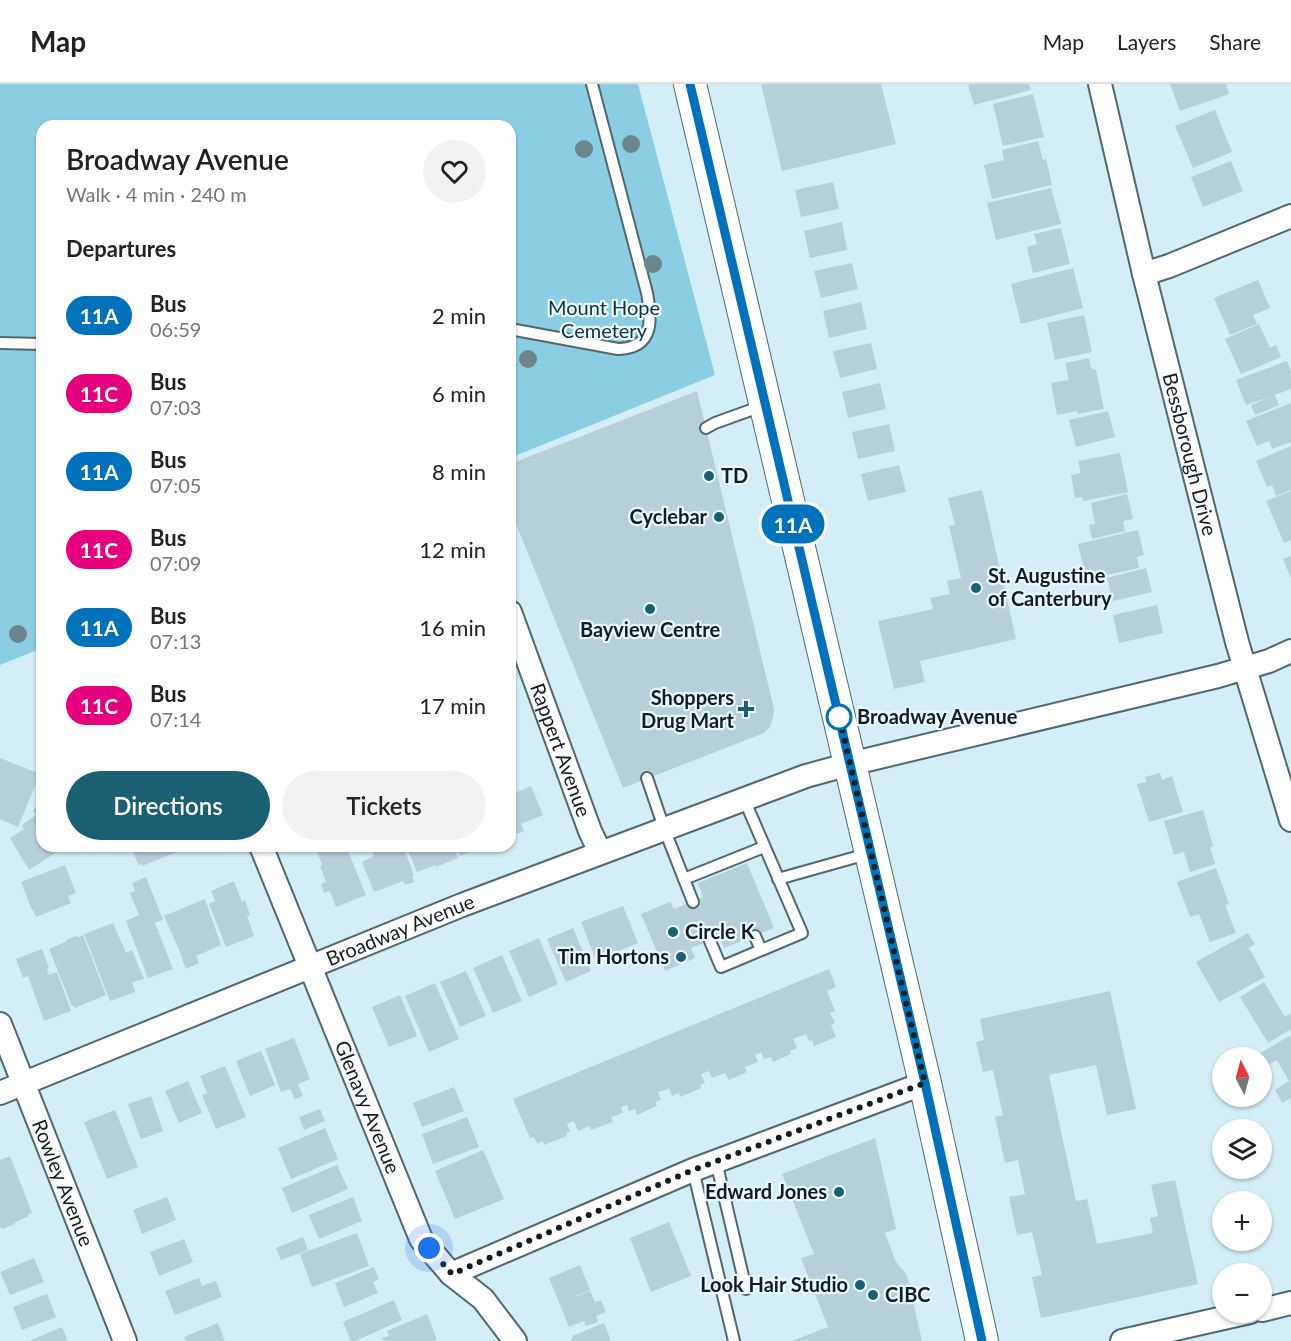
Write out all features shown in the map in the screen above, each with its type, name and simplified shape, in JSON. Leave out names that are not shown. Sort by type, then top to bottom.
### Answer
[{"type":"main road","points":[[690,84],[925,1083],[982,1341]]},
{"type":"street","name":"Bessborough Drive","points":[[1100,84],[1144,274],[1244,669],[1291,820]]},
{"type":"street","points":[[1144,274],[1291,216]]},
{"type":"street","name":"Rappert Avenue","points":[[516,628],[590,831],[600,852]]},
{"type":"street","name":"Broadway Avenue","points":[[0,1093],[462,905],[806,776],[1244,669],[1291,651]]},
{"type":"street","name":"Glenavy Avenue","points":[[263,852],[421,1239],[452,1274],[483,1299],[515,1341]]},
{"type":"street","name":"Rowley Avenue","points":[[0,1024],[125,1341]]},
{"type":"street","points":[[452,1274],[693,1170],[925,1083]]},
{"type":"street","points":[[1272,1308],[1291,1303]]},
{"type":"street","points":[[1122,1341],[1212,1321]]},
{"type":"lane","points":[[516,331],[618,349],[630,348],[639,344],[645,339],[649,330],[649,301],[644,279],[592,84]]},
{"type":"lane","points":[[0,344],[36,344]]},
{"type":"lane","points":[[706,428],[765,405]]},
{"type":"lane","points":[[647,778],[693,902]]},
{"type":"lane","points":[[710,941],[721,967],[802,933],[744,799]]},
{"type":"lane","points":[[684,879],[726,867],[764,847]]},
{"type":"lane","points":[[778,879],[871,853]]},
{"type":"lane","points":[[755,936],[761,950]]},
{"type":"lane","points":[[716,1161],[747,1289]]},
{"type":"lane","points":[[693,1170],[734,1341]]},
{"type":"green space","name":"Mount Hope Cemetery","points":[[0,84],[638,84],[715,375],[516,456],[516,120],[36,120],[36,650],[0,665]]},
{"type":"building","points":[[761,84],[881,84],[896,144],[782,171]]},
{"type":"building","points":[[1029,84],[1031,90],[974,105],[968,85]]},
{"type":"building","points":[[1170,84],[1226,84],[1229,94],[1180,111]]},
{"type":"building","points":[[1033,94],[1044,137],[1003,146],[993,104]]},
{"type":"building","points":[[1215,110],[1232,152],[1193,168],[1175,126]]},
{"type":"building","points":[[1038,141],[1043,160],[1046,159],[1052,185],[992,199],[984,165],[1004,160],[1002,150]]},
{"type":"building","points":[[1231,161],[1243,191],[1203,207],[1191,177]]},
{"type":"building","points":[[833,182],[839,209],[801,217],[795,190]]},
{"type":"building","points":[[1051,188],[1061,224],[996,240],[987,203]]},
{"type":"building","points":[[842,222],[847,250],[810,258],[804,231]]},
{"type":"building","points":[[1061,228],[1070,264],[1033,273],[1027,247],[1037,244],[1034,234]]},
{"type":"building","points":[[852,263],[858,289],[821,298],[814,271]]},
{"type":"building","points":[[1073,268],[1083,308],[1021,324],[1011,284]]},
{"type":"building","points":[[1258,280],[1270,308],[1253,315],[1257,324],[1230,335],[1214,298]]},
{"type":"building","points":[[861,302],[867,329],[829,338],[823,311]]},
{"type":"building","points":[[1084,315],[1092,352],[1055,360],[1047,323]]},
{"type":"building","points":[[1259,324],[1270,348],[1276,345],[1281,357],[1241,374],[1225,339]]},
{"type":"building","points":[[871,343],[877,369],[840,378],[833,351]]},
{"type":"building","points":[[1089,358],[1091,368],[1096,370],[1104,409],[1057,415],[1051,383],[1069,380],[1065,363]]},
{"type":"building","points":[[1287,361],[1291,372],[1291,389],[1275,395],[1279,405],[1255,415],[1251,405],[1270,397],[1246,405],[1236,380]]},
{"type":"building","points":[[880,383],[886,409],[848,418],[842,392]]},
{"type":"building","name":"Bayview Centre","points":[[697,391],[774,709],[770,727],[764,733],[623,788],[516,524],[516,462]]},
{"type":"building","points":[[1291,403],[1291,442],[1272,449],[1269,441],[1257,446],[1246,421]]},
{"type":"building","points":[[1108,411],[1115,437],[1076,447],[1069,420]]},
{"type":"building","points":[[889,424],[895,451],[858,459],[852,432]]},
{"type":"building","points":[[1291,446],[1291,490],[1276,496],[1272,485],[1267,487],[1256,461]]},
{"type":"building","points":[[1120,453],[1128,492],[1083,501],[1082,497],[1075,498],[1071,475],[1081,473],[1078,461]]},
{"type":"building","points":[[899,465],[906,492],[868,501],[861,474]]},
{"type":"building","name":"St. Augustine of Canterbury","points":[[982,490],[1016,639],[920,661],[925,682],[894,689],[878,621],[933,609],[930,598],[950,594],[947,581],[961,578],[949,526],[955,525],[948,498]]},
{"type":"building","points":[[1291,491],[1291,540],[1284,543],[1266,501]]},
{"type":"building","points":[[1127,494],[1133,519],[1123,521],[1125,531],[1092,539],[1089,525],[1095,524],[1091,503]]},
{"type":"building","points":[[1138,530],[1144,555],[1137,557],[1139,568],[1086,577],[1078,544]]},
{"type":"building","points":[[1291,556],[1291,579],[1283,559]]},
{"type":"building","points":[[1146,568],[1152,592],[1113,601],[1107,578]]},
{"type":"building","points":[[1157,605],[1163,633],[1119,643],[1113,615]]},
{"type":"building","points":[[0,758],[36,772],[36,784],[18,827],[0,819]]},
{"type":"building","points":[[1160,773],[1162,780],[1172,776],[1183,812],[1149,822],[1137,784],[1147,782],[1145,777]]},
{"type":"building","points":[[531,786],[543,815],[521,824],[524,831],[516,834],[516,792]]},
{"type":"building","points":[[1203,810],[1213,846],[1210,847],[1215,864],[1190,872],[1184,852],[1174,855],[1164,821]]},
{"type":"building","points":[[36,815],[36,852],[57,852],[29,870],[10,838],[24,829],[22,825]]},
{"type":"building","points":[[133,852],[178,852],[142,866],[142,864],[138,865]]},
{"type":"building","points":[[317,852],[348,852],[366,895],[336,907],[330,891],[324,893],[321,884],[326,882],[320,866],[322,865]]},
{"type":"building","points":[[372,852],[405,852],[414,875],[412,876],[414,882],[405,885],[403,881],[374,892],[362,862],[374,856]]},
{"type":"building","points":[[409,852],[456,852],[458,858],[417,872]]},
{"type":"building","points":[[459,852],[470,852],[460,856]]},
{"type":"building","points":[[747,863],[774,928],[724,948],[719,937],[691,948],[695,958],[665,971],[641,914],[670,902],[674,909],[703,897],[698,883]]},
{"type":"building","points":[[65,865],[76,893],[68,896],[71,903],[36,917],[21,882]]},
{"type":"building","points":[[1216,868],[1229,904],[1225,905],[1236,933],[1210,942],[1199,914],[1190,917],[1177,882]]},
{"type":"building","points":[[146,877],[163,920],[155,923],[173,969],[148,978],[126,921],[139,915],[130,893],[135,891],[132,883]]},
{"type":"building","points":[[234,881],[242,902],[245,900],[250,915],[247,916],[254,936],[226,947],[209,904],[215,901],[211,891]]},
{"type":"building","points":[[205,899],[221,945],[196,956],[199,963],[186,969],[164,916]]},
{"type":"building","points":[[623,906],[638,943],[596,960],[581,922]]},
{"type":"building","points":[[113,923],[126,953],[132,950],[144,979],[132,982],[135,992],[110,1001],[84,934]]},
{"type":"building","points":[[573,928],[591,971],[566,982],[547,939]]},
{"type":"building","points":[[1248,933],[1255,944],[1249,948],[1265,977],[1219,1002],[1196,962]]},
{"type":"building","points":[[83,935],[106,995],[75,1008],[72,1006],[49,949],[66,940]]},
{"type":"building","points":[[539,938],[558,984],[529,997],[509,951]]},
{"type":"building","points":[[42,949],[49,968],[47,969],[49,975],[57,972],[71,1011],[44,1021],[28,976],[23,978],[16,959]]},
{"type":"building","points":[[502,955],[522,1001],[493,1013],[473,968]]},
{"type":"building","points":[[829,969],[836,987],[827,991],[835,1011],[830,1013],[835,1023],[831,1025],[836,1037],[814,1046],[806,1034],[793,1039],[797,1048],[790,1051],[791,1054],[773,1062],[771,1057],[764,1059],[761,1052],[755,1055],[758,1062],[745,1067],[747,1072],[729,1080],[725,1073],[712,1078],[709,1071],[701,1074],[705,1083],[700,1085],[701,1088],[680,1097],[679,1093],[672,1096],[669,1088],[658,1092],[661,1100],[655,1102],[657,1106],[637,1115],[635,1109],[629,1111],[627,1105],[621,1107],[623,1113],[611,1117],[613,1122],[591,1130],[590,1126],[578,1131],[574,1121],[567,1124],[570,1132],[566,1133],[567,1136],[544,1145],[543,1141],[537,1144],[534,1137],[530,1138],[513,1099]]},
{"type":"building","points":[[466,971],[486,1016],[460,1027],[440,982]]},
{"type":"building","points":[[1264,982],[1285,1017],[1291,1013],[1291,1029],[1268,1043],[1240,997]]},
{"type":"building","points":[[435,983],[459,1039],[429,1052],[405,996]]},
{"type":"building","points":[[1110,991],[1136,1109],[1107,1115],[1096,1065],[1049,1075],[1076,1201],[1087,1199],[1097,1244],[1153,1233],[1150,1218],[1158,1216],[1151,1185],[1175,1180],[1198,1284],[1041,1318],[1032,1277],[1042,1275],[1032,1232],[1017,1235],[1009,1197],[1025,1194],[1018,1160],[1005,1163],[995,1117],[1003,1115],[993,1070],[983,1072],[976,1042],[984,1040],[980,1019]]},
{"type":"building","points":[[400,995],[417,1036],[389,1047],[372,1007]]},
{"type":"building","points":[[1291,1035],[1291,1098],[1282,1103],[1275,1090],[1289,1081],[1277,1060],[1272,1063],[1271,1047]]},
{"type":"building","points":[[294,1038],[310,1079],[298,1084],[303,1096],[295,1099],[290,1089],[281,1092],[265,1049]]},
{"type":"building","points":[[261,1051],[275,1085],[250,1096],[236,1061]]},
{"type":"building","points":[[225,1066],[246,1117],[216,1129],[202,1095],[207,1093],[200,1076]]},
{"type":"building","points":[[188,1081],[202,1113],[179,1123],[165,1091]]},
{"type":"building","points":[[454,1087],[464,1111],[422,1127],[413,1103]]},
{"type":"building","points":[[151,1096],[163,1131],[141,1139],[128,1104]]},
{"type":"building","points":[[320,1109],[325,1121],[304,1130],[299,1117]]},
{"type":"building","points":[[115,1110],[138,1167],[107,1179],[84,1122]]},
{"type":"building","points":[[467,1117],[479,1147],[433,1164],[422,1134]]},
{"type":"building","points":[[325,1128],[338,1159],[291,1179],[278,1148]]},
{"type":"building","points":[[875,1138],[896,1229],[885,1233],[896,1262],[907,1275],[922,1341],[792,1341],[828,1327],[801,1258],[814,1254],[782,1174]]},
{"type":"building","points":[[483,1150],[504,1199],[455,1219],[435,1171]]},
{"type":"building","points":[[10,1156],[32,1213],[2,1229],[0,1226],[0,1160]]},
{"type":"building","points":[[337,1165],[348,1189],[292,1213],[282,1188]]},
{"type":"building","points":[[167,1197],[176,1220],[142,1234],[133,1210]]},
{"type":"building","points":[[353,1197],[362,1221],[319,1239],[309,1215]]},
{"type":"building","points":[[669,1222],[691,1276],[651,1292],[630,1238]]},
{"type":"building","points":[[357,1233],[369,1266],[312,1287],[300,1254]]},
{"type":"building","points":[[303,1237],[308,1250],[281,1260],[276,1248]]},
{"type":"building","points":[[184,1239],[193,1262],[159,1276],[150,1252]]},
{"type":"building","points":[[34,1258],[44,1282],[10,1295],[0,1272]]},
{"type":"building","points":[[580,1265],[590,1290],[567,1300],[590,1291],[595,1302],[601,1300],[606,1312],[596,1316],[598,1322],[586,1326],[584,1321],[569,1327],[549,1278]]},
{"type":"building","points":[[374,1267],[379,1279],[373,1282],[378,1293],[344,1307],[335,1283]]},
{"type":"building","points":[[199,1278],[202,1286],[216,1281],[222,1297],[175,1315],[165,1291]]},
{"type":"building","points":[[47,1294],[56,1317],[22,1330],[13,1307]]},
{"type":"building","points":[[394,1300],[402,1320],[351,1341],[343,1322]]},
{"type":"building","points":[[427,1314],[437,1340],[384,1341],[382,1338],[389,1336],[387,1331]]},
{"type":"building","points":[[218,1323],[225,1341],[186,1341],[184,1337]]},
{"type":"building","points":[[604,1323],[611,1341],[572,1341],[572,1336]]},
{"type":"building","points":[[62,1327],[68,1341],[29,1341]]},
{"type":"bus line","name":"11A","points":[[690,84],[925,1083],[982,1341]]},
{"type":"place","name":"TD","points":[[709,476]]},
{"type":"place","name":"Cyclebar","points":[[719,517]]},
{"type":"place","name":"St. Augustine of Canterbury","points":[[976,588]]},
{"type":"place","name":"Bayview Centre","points":[[650,609]]},
{"type":"place","name":"Shoppers Drug Mart","points":[[746,709]]},
{"type":"place","name":"Broadway Avenue","points":[[839,717]]},
{"type":"place","name":"Circle K","points":[[673,932]]},
{"type":"place","name":"Tim Hortons","points":[[681,957]]},
{"type":"place","name":"Edward Jones","points":[[839,1192]]},
{"type":"place","name":"Look Hair Studio","points":[[860,1285]]},
{"type":"place","name":"CIBC","points":[[873,1295]]},
{"type":"route","points":[[429,1248],[452,1274],[693,1170],[925,1083],[838,712],[839,717]]}]
